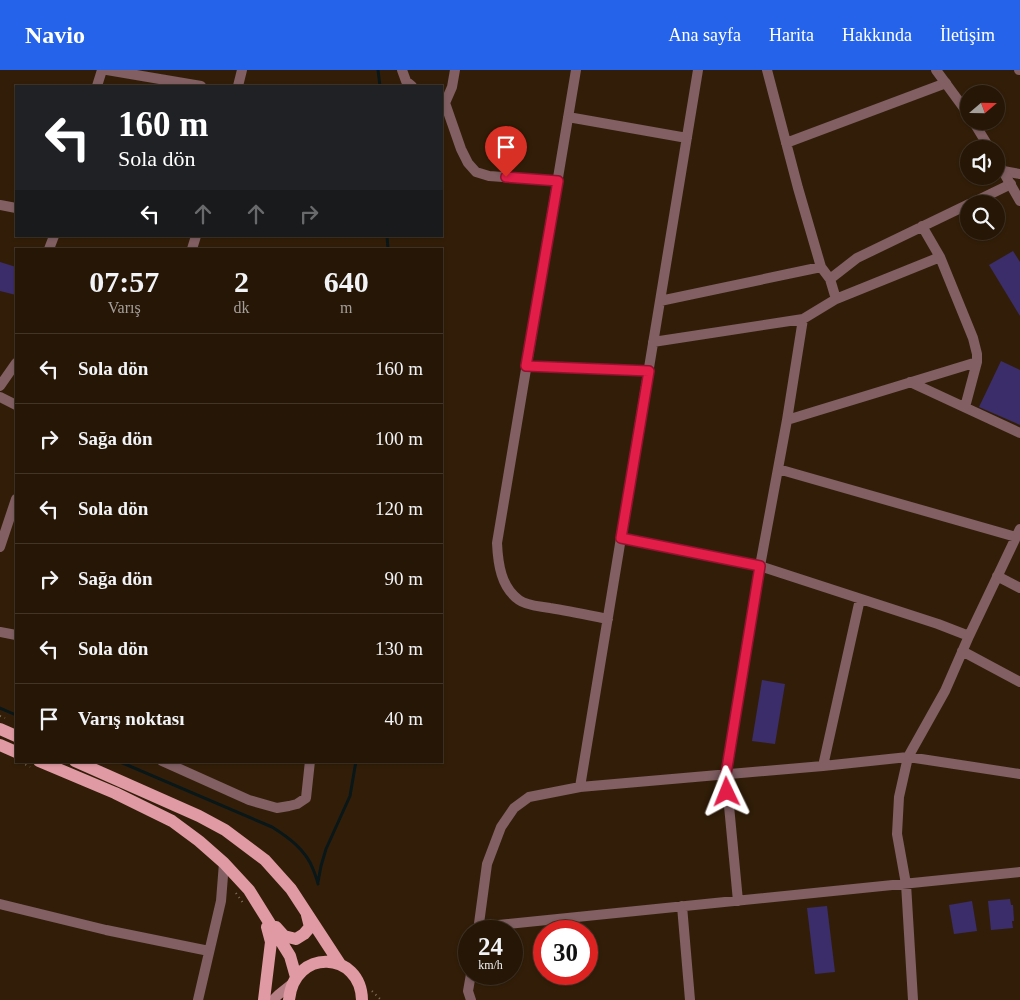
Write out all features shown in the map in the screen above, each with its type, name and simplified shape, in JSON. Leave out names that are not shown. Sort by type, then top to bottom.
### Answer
[{"type":"main road","points":[[0,729],[15,736]]},
{"type":"main road","points":[[0,745],[15,752]]},
{"type":"main road","points":[[80,763],[199,816],[225,830],[266,860],[291,889],[340,964],[358,980],[364,997]]},
{"type":"main road","points":[[37,765],[114,793],[172,821],[224,863],[249,890],[290,956],[294,980],[289,1000]]},
{"type":"main road","points":[[264,915],[284,936],[296,939],[310,927],[307,915]]},
{"type":"main road","points":[[264,915],[271,942],[264,1000]]},
{"type":"main road","points":[[273,1000],[305,968],[316,963],[340,964]]},
{"type":"street","points":[[97,85],[102,70]]},
{"type":"street","points":[[107,70],[195,85]]},
{"type":"street","points":[[238,85],[242,70]]},
{"type":"street","points":[[402,70],[406,81],[411,85]]},
{"type":"street","points":[[456,70],[452,87],[443,103],[461,149],[468,163],[476,172],[489,176],[558,181]]},
{"type":"street","points":[[576,70],[497,544],[502,576],[509,590],[520,601],[608,619]]},
{"type":"street","points":[[580,787],[698,70]]},
{"type":"street","points":[[767,70],[821,267],[830,279],[836,300]]},
{"type":"street","points":[[936,70],[960,103]]},
{"type":"street","points":[[786,143],[946,84]]},
{"type":"street","points":[[568,117],[687,138]]},
{"type":"street","points":[[1005,171],[1020,174]]},
{"type":"street","points":[[1005,174],[1020,201]]},
{"type":"street","points":[[988,195],[1011,184]]},
{"type":"street","points":[[0,205],[15,208]]},
{"type":"street","points":[[830,279],[857,258],[960,208]]},
{"type":"street","points":[[922,226],[940,257],[977,354],[977,362],[965,407]]},
{"type":"street","points":[[653,342],[803,319],[836,300],[940,257]]},
{"type":"street","points":[[660,301],[821,267]]},
{"type":"street","points":[[738,901],[726,774],[803,319]]},
{"type":"street","points":[[787,420],[977,362]]},
{"type":"street","points":[[0,386],[15,364]]},
{"type":"street","points":[[526,366],[649,371]]},
{"type":"street","points":[[910,382],[1020,433]]},
{"type":"street","points":[[0,397],[15,404]]},
{"type":"street","points":[[778,469],[1018,533],[944,691],[908,756],[899,797],[898,834],[906,884],[913,1000]]},
{"type":"street","points":[[0,547],[15,502]]},
{"type":"street","points":[[621,538],[760,566],[938,624],[969,636]]},
{"type":"street","points":[[997,576],[1020,588]]},
{"type":"street","points":[[823,766],[860,599]]},
{"type":"street","points":[[0,632],[15,635]]},
{"type":"street","points":[[962,651],[1020,682]]},
{"type":"street","points":[[479,920],[487,864],[501,827],[514,808],[529,797],[580,787],[823,766],[908,756],[1020,774]]},
{"type":"street","points":[[166,763],[249,800],[277,808],[297,804],[306,798],[310,763]]},
{"type":"street","points":[[198,1000],[221,901],[224,863]]},
{"type":"street","points":[[523,924],[1020,872]]},
{"type":"street","points":[[0,904],[106,930],[209,951]]},
{"type":"street","points":[[682,906],[690,1000]]},
{"type":"street","points":[[469,985],[468,991],[471,1000]]},
{"type":"path","points":[[223,877],[248,909]]},
{"type":"building","points":[[1013,251],[1020,262],[1020,316],[989,265]]},
{"type":"building","points":[[0,262],[15,267],[15,295],[0,291]]},
{"type":"building","points":[[1001,361],[1020,370],[1020,425],[979,407]]},
{"type":"building","points":[[762,680],[785,684],[775,744],[752,741]]},
{"type":"building","points":[[1010,899],[1011,905],[1013,905],[1013,928],[991,930],[988,901]]},
{"type":"building","points":[[972,901],[977,931],[954,934],[949,905]]},
{"type":"building","points":[[827,906],[835,972],[815,974],[807,908]]},
{"type":"waterway","points":[[378,70],[380,85]]},
{"type":"waterway","points":[[387,237],[388,248]]},
{"type":"waterway","points":[[0,708],[15,715]]},
{"type":"waterway","points":[[123,763],[272,827],[290,840],[306,856],[318,884]]},
{"type":"waterway","points":[[318,882],[326,849],[350,796],[356,763]]},
{"type":"route","points":[[506,177],[558,181],[526,366],[649,371],[621,538],[760,566],[726,774],[727,792]]}]
